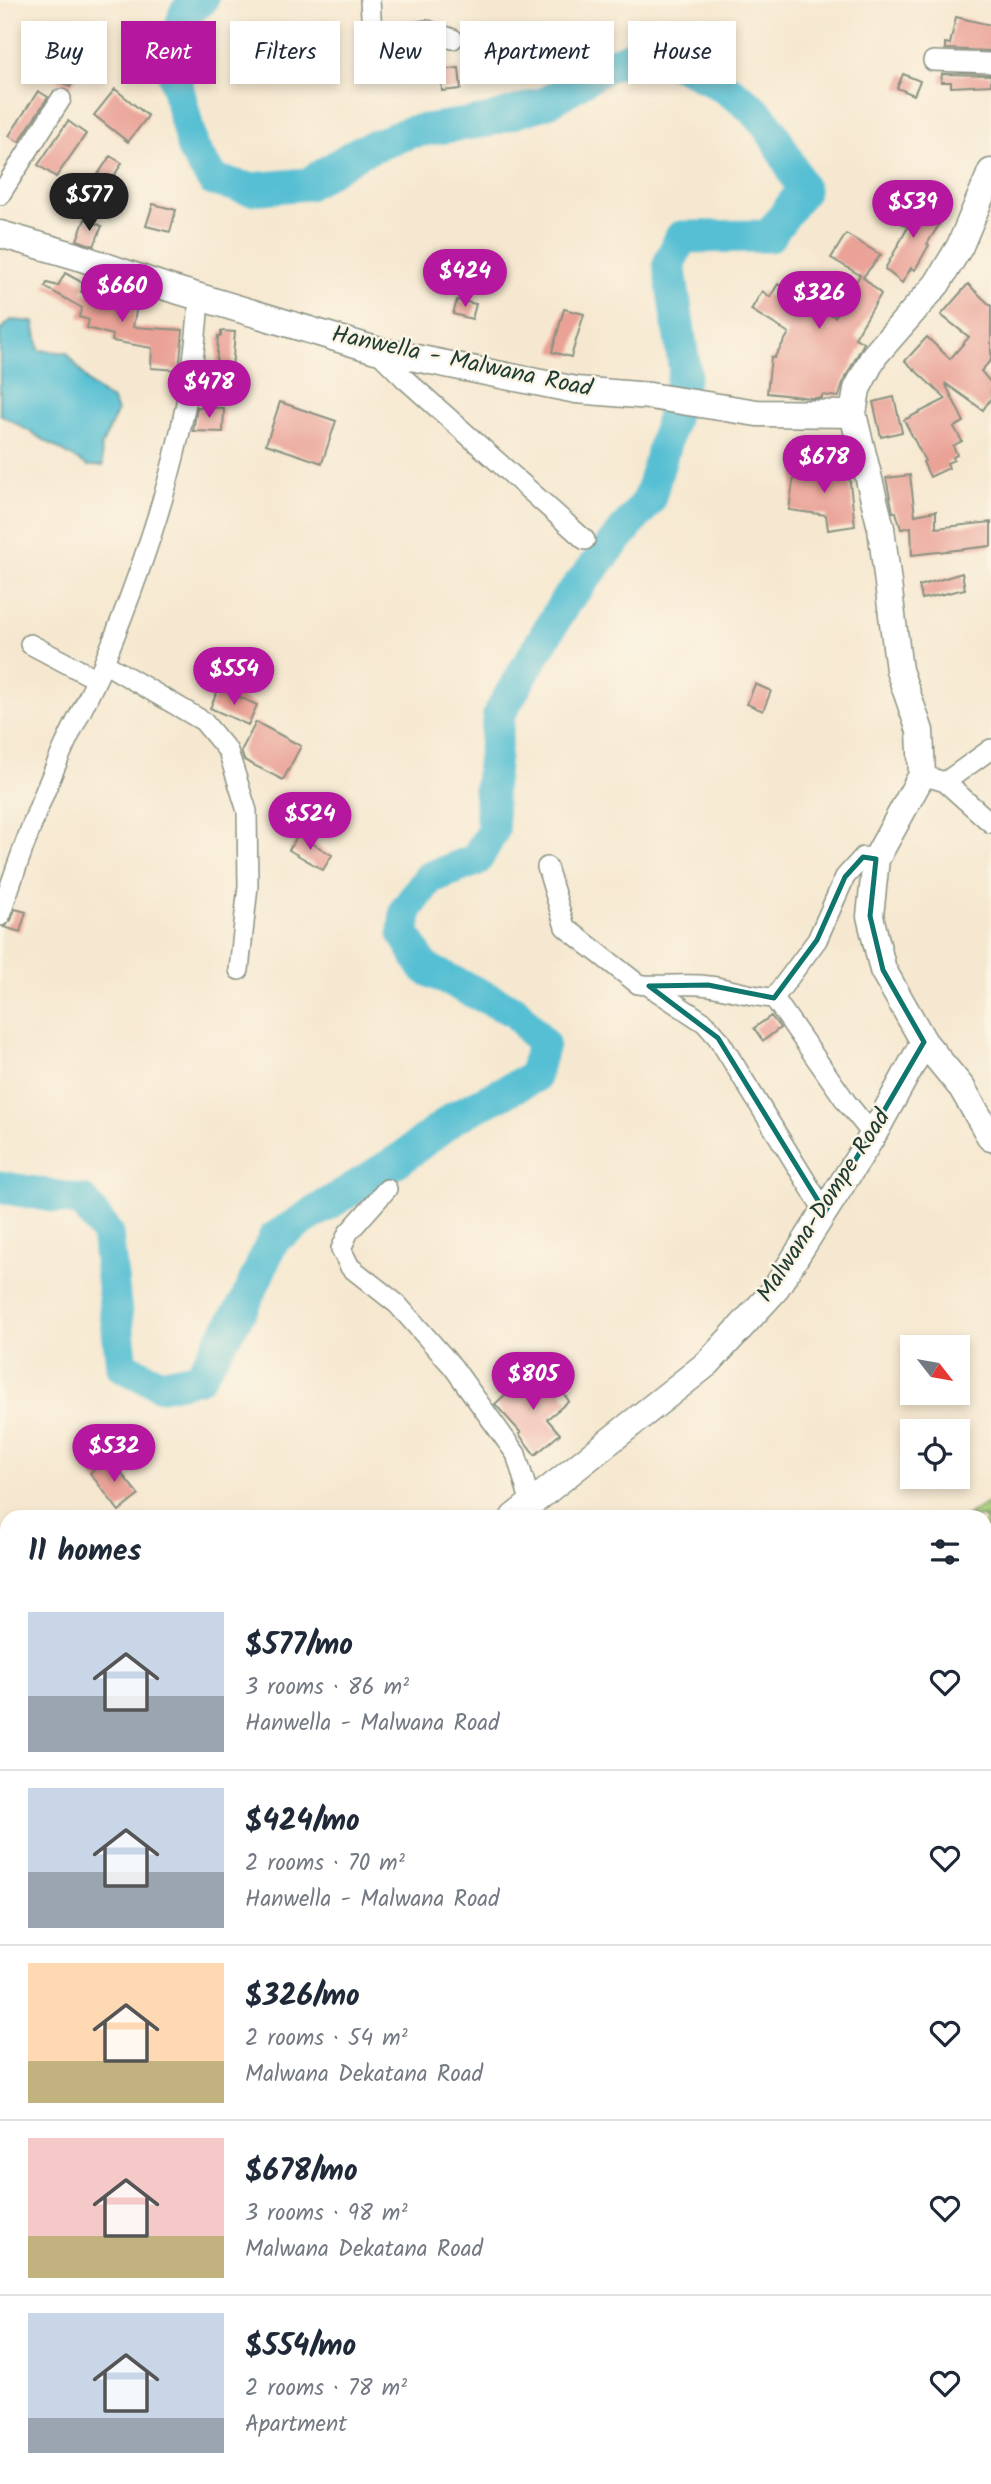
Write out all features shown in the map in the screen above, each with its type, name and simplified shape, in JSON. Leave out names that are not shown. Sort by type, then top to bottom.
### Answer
[{"type":"street","points":[[370,0],[372,32],[384,36],[427,30],[453,39]]},
{"type":"street","points":[[933,61],[991,63]]},
{"type":"street","points":[[0,195],[61,99]]},
{"type":"street","points":[[991,173],[960,246],[937,284],[874,356],[857,388],[853,414],[881,528],[899,670],[933,779],[991,823]]},
{"type":"street","name":"Hanwella - Malwana Road","points":[[0,234],[376,350],[576,390],[650,396],[757,413],[853,414]]},
{"type":"street","points":[[0,916],[26,836],[100,671],[144,560],[182,423],[197,344],[199,296]]},
{"type":"street","points":[[376,350],[585,540]]},
{"type":"street","points":[[30,644],[100,671],[203,721],[228,751],[247,811],[248,886],[239,970]]},
{"type":"street","points":[[991,749],[933,779],[876,859],[870,916],[883,970],[924,1042],[962,1088],[991,1138]]},
{"type":"street","points":[[774,998],[817,940],[845,877],[863,857],[876,859]]},
{"type":"street","points":[[547,867],[565,927],[638,984],[708,985],[761,998],[774,998]]},
{"type":"street","points":[[649,986],[705,1023],[718,1038],[825,1212]]},
{"type":"street","points":[[774,998],[847,1103],[873,1135]]},
{"type":"street","name":"Malwana-Dompe Road","points":[[532,1510],[708,1363],[774,1291],[873,1135],[924,1042]]},
{"type":"street","points":[[387,1189],[348,1233],[341,1249],[350,1267],[397,1304],[453,1367],[516,1454],[527,1510]]},
{"type":"highlighted area","points":[[863,857],[876,859],[870,916],[883,970],[924,1042],[825,1212],[718,1038],[649,986],[708,985],[774,998],[817,940],[845,877]]},
{"type":"green space","points":[[991,1501],[991,1510],[976,1510]]},
{"type":"water","points":[[11,320],[34,322],[39,350],[67,353],[91,385],[113,401],[117,412],[101,447],[103,466],[88,466],[0,414],[0,331]]},
{"type":"building","points":[[956,17],[991,25],[991,51],[945,49],[945,43],[950,44]]},
{"type":"building","points":[[459,68],[461,89],[442,91],[441,84],[446,84],[446,69]]},
{"type":"building","points":[[903,74],[920,81],[914,95],[897,88]]},
{"type":"building","points":[[942,74],[991,75],[991,85],[951,87],[951,82],[941,82]]},
{"type":"building","points":[[115,89],[148,116],[128,142],[94,115]]},
{"type":"building","points":[[38,91],[48,97],[19,142],[9,136]]},
{"type":"building","points":[[68,121],[86,134],[56,177],[38,165]]},
{"type":"building","points":[[110,156],[122,163],[107,187],[95,179]]},
{"type":"building","points":[[911,200],[942,220],[915,270],[911,268],[902,283],[885,269],[908,227],[898,221]]},
{"type":"building","points":[[153,204],[176,210],[170,232],[146,226]]},
{"type":"building","points":[[85,219],[102,226],[94,246],[77,240]]},
{"type":"building","points":[[846,234],[881,255],[863,277],[881,294],[855,338],[864,343],[843,382],[839,397],[822,395],[822,398],[811,398],[767,393],[771,357],[774,358],[789,333],[751,310],[762,291],[770,297],[778,284],[835,317],[860,275],[831,258]]},
{"type":"building","points":[[65,273],[85,284],[81,292],[137,306],[133,327],[183,330],[179,370],[151,368],[152,348],[112,341],[113,335],[87,328],[89,320],[79,317],[82,308],[45,287],[47,283],[58,286]]},
{"type":"building","points":[[968,284],[991,306],[991,360],[981,371],[991,383],[991,398],[983,410],[945,383],[964,422],[954,427],[962,441],[953,446],[957,455],[947,463],[949,468],[930,477],[904,420],[946,399],[905,361],[927,337],[950,359],[969,337],[941,315]]},
{"type":"building","points":[[457,300],[476,304],[472,319],[453,314]]},
{"type":"building","points":[[564,309],[584,314],[571,357],[552,352]]},
{"type":"building","points":[[221,331],[235,332],[232,369],[216,368],[218,336],[221,336]]},
{"type":"building","points":[[894,397],[902,432],[881,437],[873,402]]},
{"type":"building","points":[[280,402],[336,421],[322,463],[266,444]]},
{"type":"building","points":[[197,407],[224,408],[223,432],[193,431]]},
{"type":"building","points":[[848,466],[855,526],[828,530],[826,515],[789,510],[795,468],[814,470]]},
{"type":"building","points":[[910,475],[915,515],[936,511],[936,528],[991,522],[991,546],[912,555],[911,527],[901,529],[896,512],[893,512],[886,478]]},
{"type":"building","points":[[962,573],[965,589],[922,599],[919,586]]},
{"type":"building","points":[[755,684],[771,691],[763,711],[747,704]]},
{"type":"building","points":[[219,688],[257,705],[248,725],[210,708]]},
{"type":"building","points":[[256,722],[301,746],[283,780],[244,760],[241,751]]},
{"type":"building","points":[[298,835],[332,855],[323,870],[289,850]]},
{"type":"building","points":[[15,909],[26,912],[20,932],[4,927],[11,920]]},
{"type":"building","points":[[771,1016],[780,1028],[763,1041],[754,1028]]},
{"type":"building","points":[[551,1378],[569,1401],[547,1419],[560,1434],[535,1455],[519,1434],[521,1433],[495,1404],[521,1380],[533,1393]]},
{"type":"building","points":[[109,1458],[139,1495],[118,1510],[90,1473]]},
{"type":"waterway","points":[[0,1187],[83,1201],[107,1234],[122,1366],[161,1385],[199,1377],[245,1303],[274,1238],[403,1157],[455,1117],[534,1077],[543,1044],[516,1012],[424,968],[404,934],[406,910],[429,878],[476,860],[493,830],[490,791],[499,714],[565,602],[649,500],[685,372],[669,264],[681,237],[769,236],[803,190],[769,128],[745,102],[696,72],[645,51],[603,68],[548,102],[487,121],[410,132],[359,152],[308,184],[250,189],[213,180],[193,149],[171,61],[185,13],[202,0]]}]
